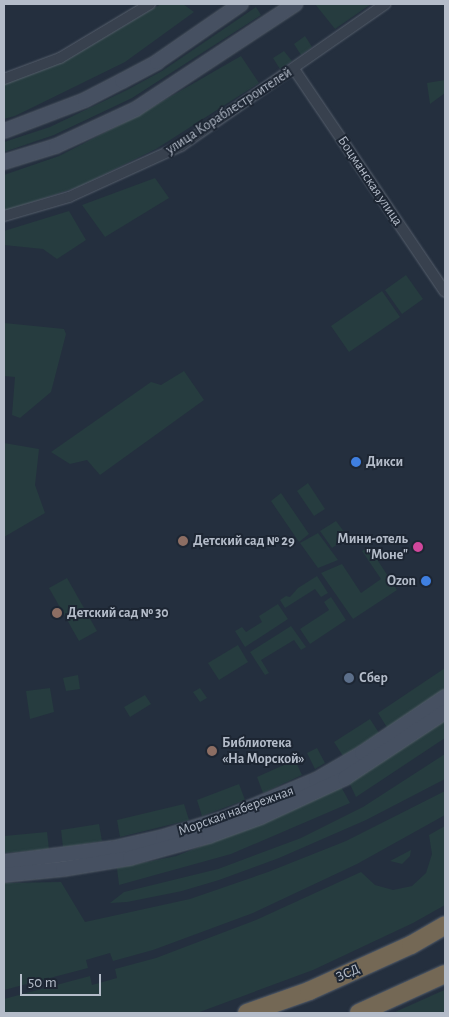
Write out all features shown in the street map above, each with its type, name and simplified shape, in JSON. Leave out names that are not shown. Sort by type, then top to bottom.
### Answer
[{"type":"highway","name":"ЗСД","points":[[247,1013],[309,991],[411,946],[445,925]]},
{"type":"highway","points":[[359,1013],[445,974]]},
{"type":"street","points":[[4,79],[60,58],[150,4]]},
{"type":"street","points":[[4,131],[77,104],[122,82],[156,62],[241,4]]},
{"type":"street","points":[[4,162],[56,146],[136,109],[295,4]]},
{"type":"street","name":"улица Кораблестроителей","points":[[4,216],[69,197],[181,146],[385,4]]},
{"type":"street","name":"Боцманская улица","points":[[294,69],[445,292]]},
{"type":"street","name":"Морская набережная","points":[[4,862],[114,848],[163,837],[225,818],[316,780],[362,753],[445,697]]},
{"type":"street","name":"Морская набережная","points":[[4,875],[64,869],[130,858],[180,845],[244,824],[287,807],[345,778],[445,712]]},
{"type":"green space","points":[[161,4],[183,4],[194,12],[125,62],[15,116],[4,119],[4,84],[67,60]]},
{"type":"green space","points":[[315,4],[371,4],[335,29]]},
{"type":"green space","points":[[256,7],[261,15],[132,98],[54,135],[4,152],[4,142],[50,127],[127,90],[162,71]]},
{"type":"green space","points":[[305,36],[312,47],[301,55],[294,44]]},
{"type":"green space","points":[[284,51],[292,61],[280,69],[273,58]]},
{"type":"green space","points":[[241,56],[259,83],[156,149],[78,187],[4,211],[4,175],[59,156],[135,117]]},
{"type":"green space","points":[[445,80],[445,93],[430,104],[427,83]]},
{"type":"green space","points":[[155,178],[169,198],[105,237],[82,205]]},
{"type":"green space","points":[[69,211],[86,240],[57,259],[43,249],[4,245],[4,231]]},
{"type":"green space","points":[[406,275],[423,299],[402,314],[385,290]]},
{"type":"green space","points":[[382,291],[400,317],[349,352],[331,326]]},
{"type":"green space","points":[[4,323],[64,329],[66,334],[51,392],[20,418],[12,415],[15,377],[4,376]]},
{"type":"green space","points":[[184,371],[204,400],[100,475],[87,460],[70,464],[51,452],[151,382],[161,385]]},
{"type":"green space","points":[[4,443],[39,449],[35,485],[45,513],[4,537]]},
{"type":"green space","points":[[308,483],[325,509],[314,516],[297,491]]},
{"type":"green space","points":[[281,493],[309,534],[299,542],[271,501]]},
{"type":"green space","points":[[336,521],[348,537],[332,548],[320,531]]},
{"type":"green space","points":[[318,533],[338,560],[318,568],[300,543]]},
{"type":"green space","points":[[369,547],[397,590],[353,619],[321,573],[342,564],[361,593],[381,579],[362,551]]},
{"type":"green space","points":[[317,576],[328,593],[321,597],[315,589],[285,608],[280,600],[286,596],[290,597],[298,588]]},
{"type":"green space","points":[[67,578],[97,631],[79,641],[49,588]]},
{"type":"green space","points":[[331,597],[346,620],[310,644],[300,629],[329,610],[324,602]]},
{"type":"green space","points":[[278,604],[288,619],[245,647],[235,631],[242,627],[246,632],[262,622],[259,616]]},
{"type":"green space","points":[[291,626],[306,647],[301,650],[294,640],[261,660],[269,673],[265,675],[250,652]]},
{"type":"green space","points":[[238,645],[248,662],[219,680],[208,663]]},
{"type":"green space","points":[[445,668],[445,690],[388,729],[378,713]]},
{"type":"green space","points":[[78,675],[80,689],[66,691],[63,678]]},
{"type":"green space","points":[[50,688],[54,712],[30,719],[26,691]]},
{"type":"green space","points":[[200,688],[207,698],[200,702],[193,692]]},
{"type":"green space","points":[[145,695],[151,704],[130,717],[124,707]]},
{"type":"green space","points":[[445,717],[445,738],[356,797],[348,780]]},
{"type":"green space","points":[[370,719],[379,733],[343,756],[334,742]]},
{"type":"green space","points":[[317,748],[325,763],[315,769],[307,753]]},
{"type":"green space","points":[[445,754],[445,779],[366,820],[279,858],[219,880],[182,891],[127,902],[110,903],[124,892],[218,869],[301,838],[363,807]]},
{"type":"green space","points":[[295,760],[302,775],[263,793],[257,777]]},
{"type":"green space","points":[[239,784],[245,800],[202,816],[197,800]]},
{"type":"green space","points":[[340,785],[350,803],[231,854],[119,885],[117,868],[176,856],[235,833]]},
{"type":"green space","points":[[445,791],[445,815],[357,864],[253,913],[153,950],[113,961],[110,953],[86,960],[88,968],[4,990],[4,883],[61,882],[85,922],[190,899],[268,872],[346,841]]},
{"type":"green space","points":[[184,804],[189,820],[120,837],[117,820]]},
{"type":"green space","points":[[99,824],[102,841],[63,847],[61,830]]},
{"type":"green space","points":[[445,826],[445,905],[413,923],[313,970],[197,1013],[4,1013],[4,999],[90,976],[92,985],[117,978],[115,969],[156,958],[256,920],[361,872],[375,885],[393,890],[412,886],[426,873],[432,854],[429,835]]},
{"type":"green space","points":[[47,832],[49,849],[4,853],[4,836]]},
{"type":"green space","points":[[411,850],[410,856],[402,864],[390,861]]},
{"type":"green space","points":[[445,990],[445,1013],[393,1013],[442,991]]},
{"type":"place","name":"Дикси","points":[[356,462]]},
{"type":"place","name":"Детский сад № 29","points":[[183,541]]},
{"type":"place","name":"Мини-отель \"Моне\"","points":[[418,547]]},
{"type":"place","name":"Ozon","points":[[426,581]]},
{"type":"place","name":"Детский сад № 30","points":[[57,613]]},
{"type":"place","name":"Сбер","points":[[349,678]]},
{"type":"place","name":"Библиотека «На Морской»","points":[[212,751]]}]
